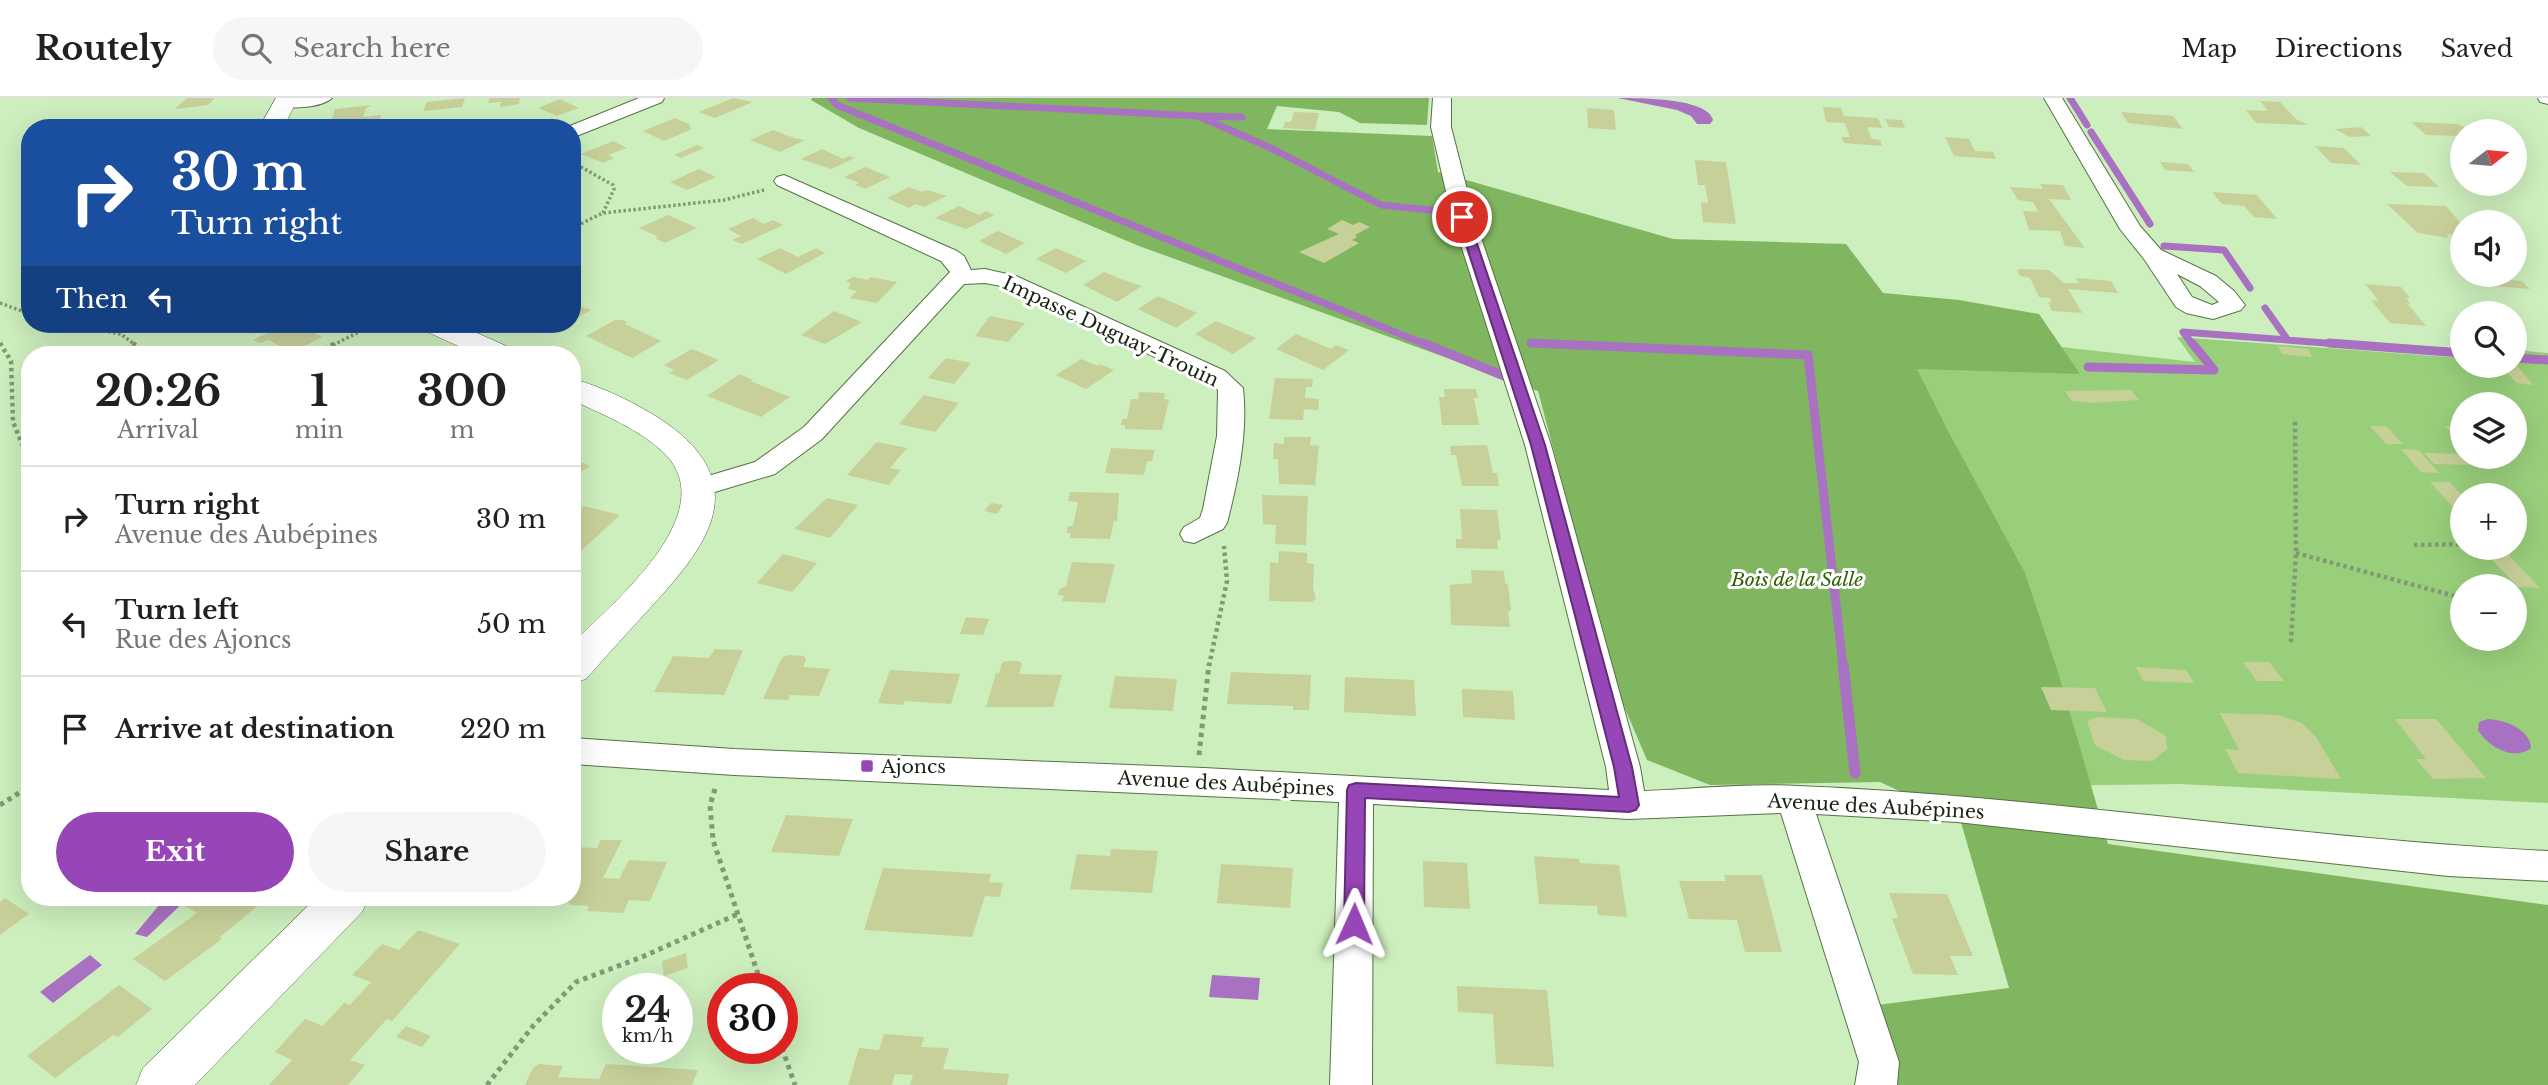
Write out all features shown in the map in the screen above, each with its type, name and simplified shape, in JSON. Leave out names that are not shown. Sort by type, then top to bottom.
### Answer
[{"type":"street","points":[[276,119],[286,100],[323,98]]},
{"type":"street","points":[[581,126],[626,102],[655,98]]},
{"type":"street","points":[[1442,98],[1441,127],[1462,217],[1538,445],[1623,767],[1629,805]]},
{"type":"street","points":[[2053,98],[2131,229],[2153,255]]},
{"type":"street","points":[[698,488],[765,467],[814,433],[961,272],[949,256],[784,181]]},
{"type":"street","name":"Impasse Duguay-Trouin","points":[[957,278],[985,276],[1008,281],[1224,381],[1232,396],[1230,426],[1220,498],[1204,528]]},
{"type":"street","points":[[453,333],[482,346]]},
{"type":"street","points":[[581,393],[664,435],[688,459],[698,488],[697,517],[690,536],[677,556],[581,658]]},
{"type":"street","name":"Avenue des Aubépines","points":[[581,752],[699,760],[1204,781],[1629,805],[1794,799],[1957,808],[2448,861],[2548,866]]},
{"type":"street","points":[[1351,1085],[1356,790]]},
{"type":"street","points":[[1794,799],[1879,1062],[1876,1085]]},
{"type":"street","points":[[161,1085],[338,906]]},
{"type":"path","points":[[581,167],[613,185],[614,189],[603,213]]},
{"type":"path","points":[[581,224],[603,213],[724,200],[758,193],[784,181]]},
{"type":"path","points":[[0,303],[21,311]]},
{"type":"path","points":[[116,333],[136,346]]},
{"type":"path","points":[[330,346],[357,333]]},
{"type":"path","points":[[0,343],[10,354],[14,370],[13,423],[21,442]]},
{"type":"path","points":[[2291,642],[2296,553],[2295,418]]},
{"type":"path","points":[[1204,528],[1226,551],[1227,565],[1199,755],[1204,781]]},
{"type":"path","points":[[2414,545],[2450,544]]},
{"type":"path","points":[[2296,553],[2450,594]]},
{"type":"path","points":[[699,760],[692,777],[719,779],[710,805],[713,840],[758,973]]},
{"type":"path","points":[[0,805],[21,792]]},
{"type":"path","points":[[487,1085],[541,1016],[576,982],[642,957],[738,914]]},
{"type":"path","points":[[788,1064],[795,1085]]},
{"type":"green space","name":"Bois de la Salle","points":[[1429,98],[1427,125],[1360,123],[1339,112],[1277,106],[1267,129],[1432,136],[1438,172],[1673,239],[1846,244],[1883,293],[1959,300],[2039,314],[2080,374],[1917,369],[2025,573],[2058,672],[2108,844],[2548,905],[2548,1085],[1888,1085],[1877,1005],[2009,988],[1960,819],[1880,782],[1710,785],[1647,760],[1617,690],[1538,391],[1139,246],[859,128],[811,100]]},
{"type":"green space","points":[[2177,337],[2450,357],[2450,378],[2527,378],[2527,351],[2548,353],[2548,803],[2180,784],[2036,786],[1719,360],[2079,373],[2061,347],[2195,362]]},
{"type":"shaded area","points":[[1618,98],[1687,103],[1699,107],[1713,120],[1710,124],[1697,124],[1691,116],[1677,110]]},
{"type":"shaded area","points":[[2488,719],[2516,727],[2530,741],[2531,748],[2524,752],[2509,753],[2488,742],[2478,730],[2479,722]]},
{"type":"shaded area","points":[[158,906],[180,906],[147,937],[135,934]]},
{"type":"shaded area","points":[[90,955],[102,965],[53,1003],[40,992]]},
{"type":"shaded area","points":[[1212,975],[1260,978],[1258,1000],[1209,997]]},
{"type":"building","points":[[187,98],[215,98],[208,105],[175,109]]},
{"type":"building","points":[[465,98],[462,107],[423,111],[427,102]]},
{"type":"building","points":[[489,98],[520,98],[519,104],[500,107],[501,102],[488,103]]},
{"type":"building","points":[[733,98],[753,102],[715,118],[699,112]]},
{"type":"building","points":[[560,99],[579,108],[557,116],[538,108]]},
{"type":"building","points":[[2260,101],[2280,102],[2297,120],[2309,125],[2256,123],[2246,110],[2268,111]]},
{"type":"building","points":[[372,105],[366,108],[363,117],[381,115],[380,119],[332,119],[335,109]]},
{"type":"building","points":[[1823,107],[1841,108],[1844,116],[1878,118],[1882,128],[1867,127],[1872,139],[1880,140],[1882,146],[1844,143],[1841,137],[1850,137],[1845,123],[1826,122]]},
{"type":"building","points":[[1587,108],[1614,110],[1616,130],[1588,128]]},
{"type":"building","points":[[1294,112],[1319,113],[1315,130],[1283,128],[1285,122],[1291,122]]},
{"type":"building","points":[[2121,112],[2173,116],[2183,129],[2128,123]]},
{"type":"building","points":[[675,118],[691,125],[689,126],[692,129],[664,141],[643,131]]},
{"type":"building","points":[[1885,119],[1902,120],[1905,128],[1889,127]]},
{"type":"building","points":[[2411,122],[2450,124],[2450,136],[2426,135]]},
{"type":"building","points":[[2361,127],[2371,136],[2350,137],[2335,129]]},
{"type":"building","points":[[773,130],[805,140],[780,152],[750,140]]},
{"type":"building","points":[[1945,137],[1969,139],[1975,151],[1993,152],[1996,159],[1954,156]]},
{"type":"building","points":[[613,141],[627,148],[608,155],[614,158],[603,163],[581,154]]},
{"type":"building","points":[[697,145],[704,148],[681,158],[674,155]]},
{"type":"building","points":[[2315,146],[2344,148],[2361,165],[2331,163]]},
{"type":"building","points":[[822,149],[843,159],[849,156],[855,158],[831,169],[801,159]]},
{"type":"building","points":[[1695,160],[1726,162],[1736,224],[1703,222],[1701,202],[1708,203],[1705,185],[1698,185]]},
{"type":"building","points":[[2160,162],[2188,164],[2194,172],[2165,170]]},
{"type":"building","points":[[865,167],[890,177],[865,189],[855,185],[859,183],[844,177]]},
{"type":"building","points":[[699,169],[716,177],[687,190],[670,182]]},
{"type":"building","points":[[2390,172],[2424,173],[2439,187],[2407,186]]},
{"type":"building","points":[[2040,184],[2063,185],[2071,200],[2049,199],[2085,248],[2065,246],[2060,231],[2029,230],[2023,211],[2038,212],[2033,202],[2018,200],[2010,187],[2043,189]]},
{"type":"building","points":[[909,187],[947,196],[924,207],[916,204],[909,208],[887,198]]},
{"type":"building","points":[[2212,192],[2257,195],[2277,219],[2254,217],[2244,206],[2222,204]]},
{"type":"building","points":[[2387,204],[2446,206],[2450,211],[2450,235],[2446,234],[2449,238],[2418,233]]},
{"type":"building","points":[[959,206],[979,215],[986,211],[994,215],[966,229],[935,218]]},
{"type":"building","points":[[668,215],[697,228],[665,243],[655,238],[659,237],[639,228]]},
{"type":"building","points":[[753,218],[764,224],[773,220],[783,225],[742,244],[732,240],[741,236],[728,229]]},
{"type":"building","points":[[1342,220],[1353,225],[1359,222],[1370,227],[1355,235],[1357,237],[1352,240],[1359,243],[1324,263],[1299,252],[1339,234],[1327,229]]},
{"type":"building","points":[[998,231],[1025,243],[1006,254],[979,241]]},
{"type":"building","points":[[780,248],[798,257],[816,248],[825,253],[786,274],[757,259]]},
{"type":"building","points":[[1056,248],[1086,261],[1066,273],[1036,259]]},
{"type":"building","points":[[2049,270],[2064,283],[2079,283],[2076,278],[2111,281],[2118,293],[2068,289],[2082,313],[2052,311],[2048,302],[2052,303],[2050,298],[2039,297],[2030,278],[2020,276],[2017,271]]},
{"type":"building","points":[[1104,272],[1142,286],[1117,302],[1083,285]]},
{"type":"building","points":[[853,277],[897,282],[877,303],[850,298],[857,291],[848,289],[851,284],[846,281]]},
{"type":"building","points":[[2365,284],[2401,287],[2410,298],[2406,298],[2411,304],[2407,303],[2426,326],[2390,323],[2371,300],[2379,301]]},
{"type":"building","points":[[1158,296],[1197,313],[1176,328],[1138,309]]},
{"type":"building","points":[[581,306],[591,310],[581,316]]},
{"type":"building","points":[[834,311],[862,322],[825,344],[801,335]]},
{"type":"building","points":[[990,316],[1025,323],[1008,342],[975,336]]},
{"type":"building","points":[[615,320],[623,320],[627,322],[625,324],[661,341],[632,358],[586,336]]},
{"type":"building","points":[[1216,321],[1256,338],[1233,354],[1195,334]]},
{"type":"building","points":[[267,333],[314,333],[323,337],[304,346],[280,346],[268,340],[260,343],[253,340]]},
{"type":"building","points":[[1296,334],[1331,349],[1336,345],[1349,350],[1323,370],[1276,349]]},
{"type":"building","points":[[2278,346],[2308,349],[2312,357],[2282,354]]},
{"type":"building","points":[[692,349],[719,360],[687,380],[669,373],[674,370],[664,365]]},
{"type":"building","points":[[946,358],[971,363],[954,384],[928,378]]},
{"type":"building","points":[[1081,359],[1114,370],[1086,389],[1056,375]]},
{"type":"building","points":[[740,374],[753,380],[750,381],[790,397],[761,417],[707,396]]},
{"type":"building","points":[[1275,378],[1313,379],[1312,387],[1306,387],[1305,398],[1319,399],[1318,410],[1304,409],[1303,420],[1269,419]]},
{"type":"building","points":[[2512,378],[2527,378],[2533,385],[2516,383]]},
{"type":"building","points":[[1444,389],[1476,389],[1478,398],[1474,398],[1479,425],[1442,425],[1439,397],[1445,397]]},
{"type":"building","points":[[2131,390],[2139,400],[2090,403],[2072,401],[2065,391]]},
{"type":"building","points":[[1139,392],[1165,393],[1164,399],[1169,400],[1162,430],[1125,429],[1125,425],[1121,425],[1122,419],[1127,419],[1131,399],[1138,399]]},
{"type":"building","points":[[924,395],[959,403],[935,432],[899,424]]},
{"type":"building","points":[[2370,426],[2386,426],[2403,444],[2386,444]]},
{"type":"building","points":[[1284,437],[1311,437],[1310,445],[1319,446],[1315,485],[1279,484],[1278,459],[1273,459],[1274,443],[1284,444]]},
{"type":"building","points":[[877,442],[907,448],[890,468],[901,470],[889,485],[847,475]]},
{"type":"building","points":[[1487,445],[1493,473],[1497,473],[1499,486],[1462,486],[1456,455],[1451,455],[1450,446]]},
{"type":"building","points":[[1111,448],[1155,450],[1152,461],[1147,461],[1144,475],[1105,473]]},
{"type":"building","points":[[2401,449],[2418,450],[2439,473],[2421,472]]},
{"type":"building","points":[[2424,453],[2450,454],[2450,464],[2434,464]]},
{"type":"building","points":[[581,462],[590,466],[581,472]]},
{"type":"building","points":[[2430,482],[2450,482],[2450,504]]},
{"type":"building","points":[[1070,492],[1119,493],[1117,521],[1114,521],[1110,539],[1070,538],[1071,533],[1067,533],[1068,526],[1073,526],[1078,502],[1068,501]]},
{"type":"building","points":[[1262,495],[1308,496],[1306,545],[1275,544],[1276,525],[1263,524]]},
{"type":"building","points":[[827,498],[858,505],[830,538],[794,529]]},
{"type":"building","points":[[991,503],[1003,505],[997,514],[984,511]]},
{"type":"building","points":[[584,506],[620,515],[581,551],[581,509]]},
{"type":"building","points":[[1460,509],[1497,510],[1501,540],[1497,540],[1498,549],[1456,548],[1456,539],[1462,539]]},
{"type":"building","points":[[1279,551],[1307,553],[1307,563],[1314,564],[1313,588],[1316,599],[1313,602],[1269,601],[1270,562],[1278,563]]},
{"type":"building","points":[[783,554],[817,563],[792,592],[757,583]]},
{"type":"building","points":[[2492,560],[2513,560],[2527,574],[2506,574]]},
{"type":"building","points":[[1072,562],[1115,564],[1105,603],[1062,601],[1064,596],[1058,595],[1060,589],[1066,586]]},
{"type":"building","points":[[1471,570],[1504,571],[1511,611],[1508,611],[1510,627],[1451,625],[1450,585],[1472,583]]},
{"type":"building","points":[[2527,574],[2540,588],[2527,587]]},
{"type":"building","points":[[966,617],[989,619],[983,635],[960,634]]},
{"type":"building","points":[[715,649],[743,650],[724,695],[654,692],[673,656],[709,658]]},
{"type":"building","points":[[788,655],[804,656],[806,659],[803,667],[830,669],[819,696],[790,695],[788,700],[763,699],[782,658]]},
{"type":"building","points":[[1019,661],[1022,664],[1019,674],[1062,675],[1053,707],[986,707],[996,673],[999,673],[1002,663]]},
{"type":"building","points":[[2243,662],[2269,662],[2284,681],[2257,681]]},
{"type":"building","points":[[2136,667],[2186,670],[2194,683],[2143,681]]},
{"type":"building","points":[[890,670],[960,674],[951,704],[905,701],[903,705],[878,703]]},
{"type":"building","points":[[1231,672],[1311,675],[1309,710],[1293,710],[1293,706],[1227,704]]},
{"type":"building","points":[[1115,676],[1177,679],[1173,711],[1109,708]]},
{"type":"building","points":[[1345,677],[1414,680],[1416,716],[1344,712]]},
{"type":"building","points":[[2041,687],[2095,688],[2107,712],[2051,710]]},
{"type":"building","points":[[1462,689],[1513,691],[1515,720],[1463,717]]},
{"type":"building","points":[[2220,713],[2278,715],[2302,723],[2316,737],[2341,779],[2238,773],[2225,749],[2239,750]]},
{"type":"building","points":[[2098,717],[2137,719],[2166,736],[2167,749],[2153,761],[2124,760],[2095,745],[2087,721]]},
{"type":"building","points":[[2395,719],[2436,719],[2486,778],[2433,779],[2416,759],[2426,759]]},
{"type":"building","points":[[786,815],[853,819],[839,856],[771,852]]},
{"type":"building","points":[[601,840],[622,840],[603,878],[619,879],[629,860],[667,862],[650,901],[629,900],[623,913],[587,911],[589,906],[581,906],[581,847],[597,848]]},
{"type":"building","points":[[1111,849],[1158,851],[1152,893],[1070,889],[1077,854],[1110,856]]},
{"type":"building","points":[[1534,856],[1579,859],[1580,863],[1619,865],[1627,917],[1598,915],[1597,906],[1539,904]]},
{"type":"building","points":[[1423,861],[1467,863],[1470,909],[1424,907]]},
{"type":"building","points":[[1221,864],[1293,868],[1290,908],[1217,903]]},
{"type":"building","points":[[883,868],[991,874],[989,882],[1003,883],[1000,897],[985,896],[972,937],[864,930]]},
{"type":"building","points":[[1724,875],[1762,875],[1782,952],[1745,952],[1737,920],[1689,919],[1679,881],[1726,881]]},
{"type":"building","points":[[1889,893],[1947,894],[1973,956],[1950,956],[1958,975],[1913,974],[1892,918],[1898,918]]},
{"type":"building","points":[[5,898],[29,914],[0,935],[0,902]]},
{"type":"building","points":[[185,906],[257,906],[220,937],[222,939],[165,981],[133,959],[197,913]]},
{"type":"building","points":[[418,930],[460,944],[392,1021],[387,1019],[350,1060],[365,1065],[348,1085],[269,1085],[292,1060],[275,1052],[305,1019],[323,1026],[344,1003],[350,1005],[371,982],[352,975],[382,944],[399,950]]},
{"type":"building","points":[[686,953],[688,968],[664,973],[662,961]]},
{"type":"building","points":[[119,985],[152,1009],[118,1037],[113,1035],[55,1078],[27,1056]]},
{"type":"building","points":[[1457,986],[1547,990],[1554,1067],[1496,1064],[1493,1014],[1458,1012]]},
{"type":"building","points":[[406,1026],[431,1036],[422,1047],[396,1037]]},
{"type":"building","points":[[884,1034],[924,1037],[921,1047],[949,1048],[943,1069],[1009,1074],[1007,1085],[910,1085],[913,1075],[895,1074],[892,1085],[848,1085],[859,1048],[879,1050]]},
{"type":"building","points":[[539,1064],[563,1066],[558,1077],[599,1079],[606,1064],[698,1070],[692,1085],[525,1085],[533,1068]]},
{"type":"waterway","points":[[831,98],[837,105],[1427,345]]},
{"type":"waterway","points":[[850,98],[1198,116],[1275,150],[1381,205],[1440,211]]},
{"type":"waterway","points":[[2070,98],[2087,125]]},
{"type":"waterway","points":[[1204,116],[1242,117]]},
{"type":"waterway","points":[[2091,132],[2150,224]]},
{"type":"waterway","points":[[2164,246],[2224,250],[2250,288]]},
{"type":"waterway","points":[[2265,308],[2287,339]]},
{"type":"waterway","points":[[2193,345],[2183,332],[2352,345]]},
{"type":"waterway","points":[[1423,343],[1504,376]]},
{"type":"waterway","points":[[1571,345],[1531,343],[1808,355],[1843,666]]},
{"type":"waterway","points":[[2088,367],[2214,370],[2192,343]]},
{"type":"waterway","points":[[2329,343],[2450,352]]},
{"type":"waterway","points":[[2527,359],[2548,360]]},
{"type":"waterway","points":[[1843,664],[1855,773]]},
{"type":"place","name":"Ajoncs","points":[[867,766]]},
{"type":"route","points":[[1354,924],[1356,790],[1629,805],[1623,767],[1538,445],[1462,217]]}]
